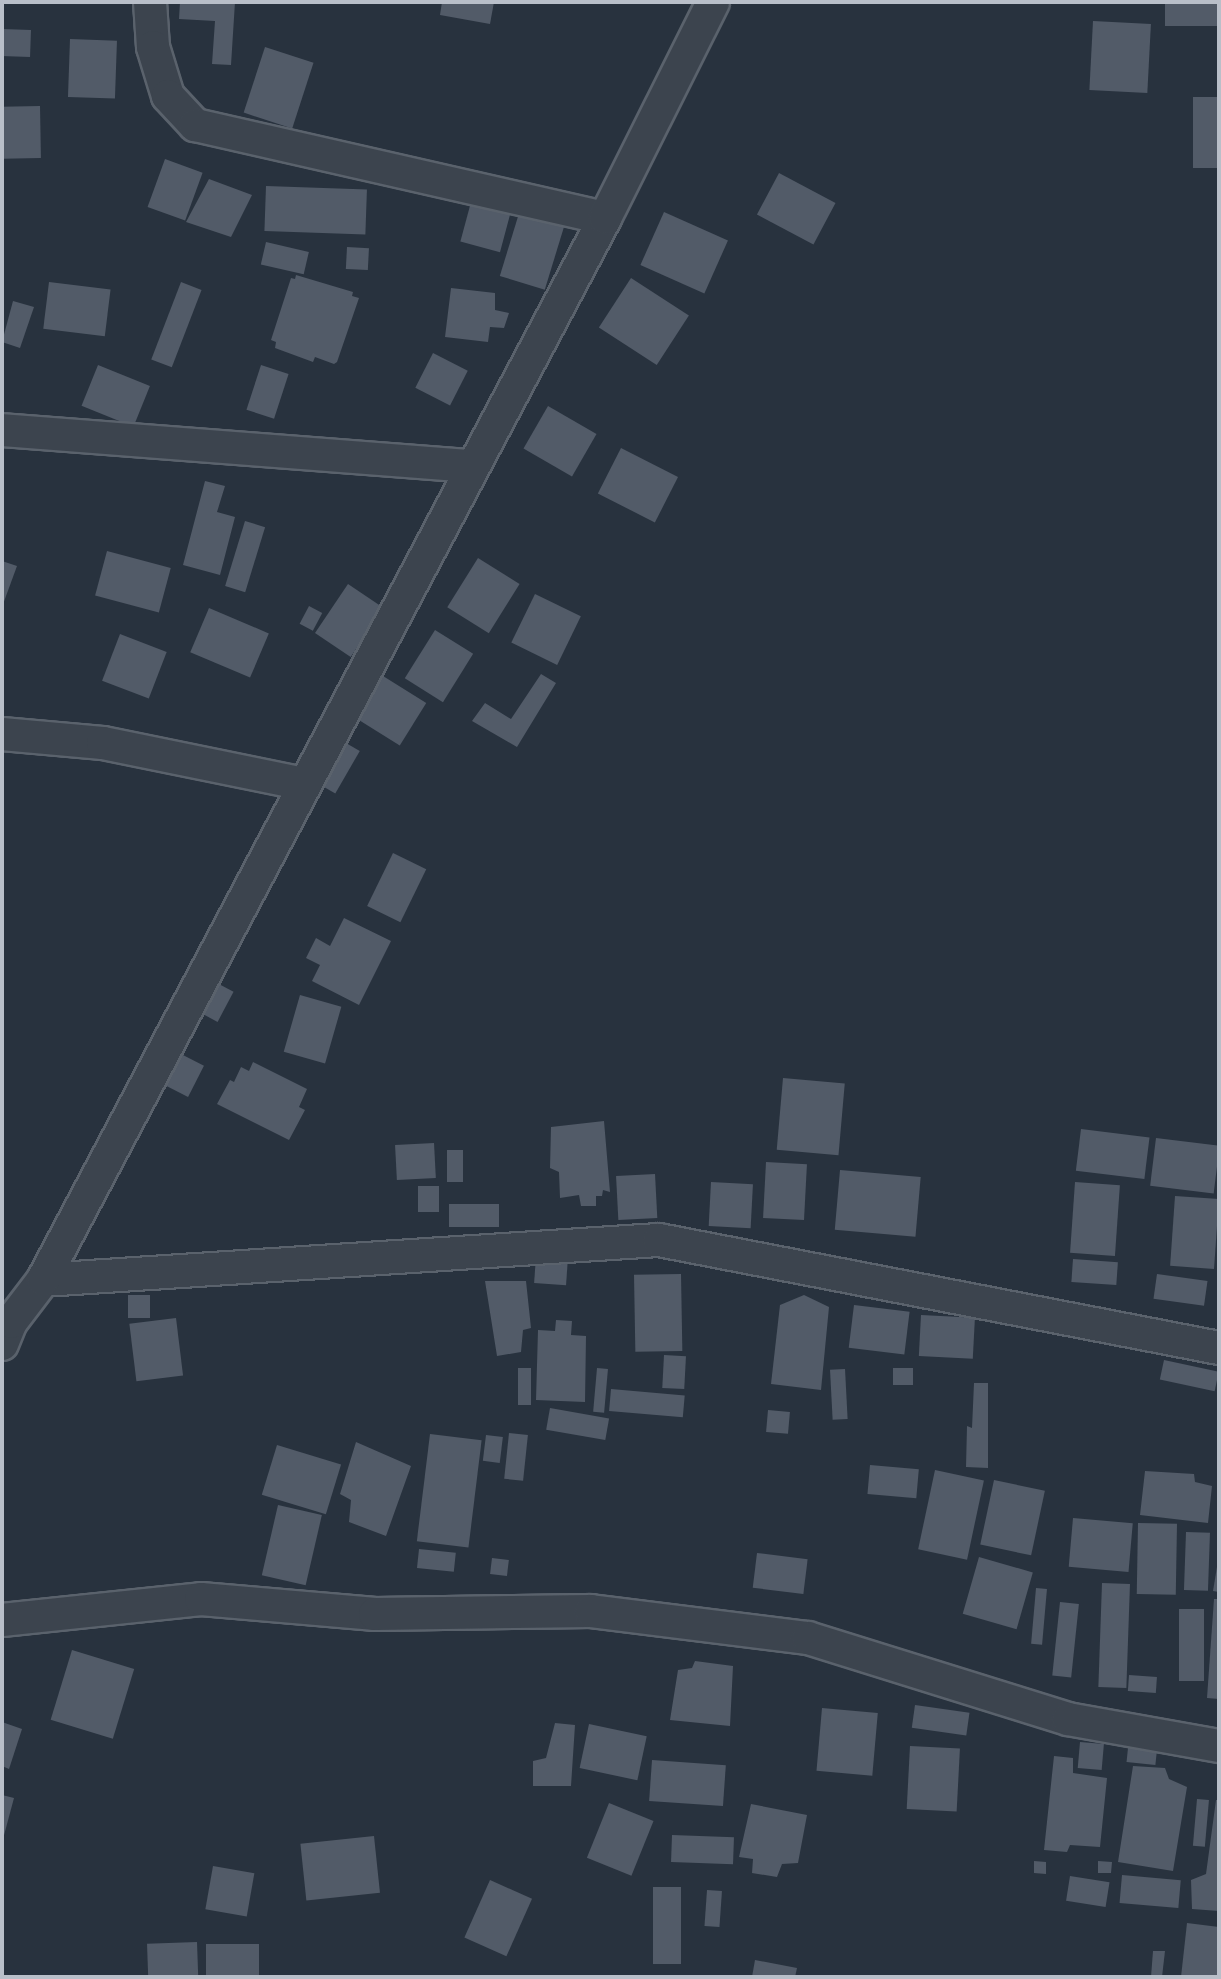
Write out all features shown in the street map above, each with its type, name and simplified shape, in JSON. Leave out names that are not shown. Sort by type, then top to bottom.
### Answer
[{"type":"street","points":[[150,2],[153,47],[168,96],[195,125],[605,218]]},
{"type":"street","points":[[5,1329],[43,1280],[605,218],[713,2]]},
{"type":"street","points":[[2,430],[472,466]]},
{"type":"street","points":[[2,734],[103,743],[305,784]]},
{"type":"street","points":[[43,1280],[659,1240],[1219,1348]]},
{"type":"street","points":[[2,1620],[201,1599],[375,1614],[591,1611],[808,1638],[1068,1719],[1219,1745]]},
{"type":"building","points":[[180,2],[235,2],[231,65],[212,64],[215,21],[179,19]]},
{"type":"building","points":[[442,2],[494,2],[490,24],[440,15]]},
{"type":"building","points":[[1165,2],[1219,2],[1219,26],[1165,26]]},
{"type":"building","points":[[1093,21],[1151,24],[1147,93],[1089,90]]},
{"type":"building","points":[[2,29],[31,30],[30,57],[2,56]]},
{"type":"building","points":[[70,39],[117,41],[115,99],[68,97]]},
{"type":"building","points":[[265,47],[314,63],[292,128],[244,113]]},
{"type":"building","points":[[1193,97],[1219,97],[1219,168],[1193,168]]},
{"type":"building","points":[[40,106],[41,158],[3,159],[2,107]]},
{"type":"building","points":[[165,159],[203,173],[185,221],[148,207]]},
{"type":"building","points":[[779,173],[836,203],[813,245],[757,214]]},
{"type":"building","points":[[209,179],[252,195],[231,237],[186,222]]},
{"type":"building","points":[[266,186],[367,190],[365,234],[264,231]]},
{"type":"building","points":[[471,202],[511,213],[500,252],[460,242]]},
{"type":"building","points":[[520,210],[565,224],[545,290],[500,276]]},
{"type":"building","points":[[664,212],[728,240],[704,293],[640,265]]},
{"type":"building","points":[[266,242],[309,252],[304,274],[261,264]]},
{"type":"building","points":[[347,247],[369,248],[368,270],[346,269]]},
{"type":"building","points":[[296,275],[353,292],[352,296],[359,298],[334,364],[315,357],[313,362],[275,348],[276,342],[271,340],[291,278],[295,279]]},
{"type":"building","points":[[631,278],[689,316],[657,365],[599,327]]},
{"type":"building","points":[[49,282],[111,290],[105,336],[43,329]]},
{"type":"building","points":[[181,282],[202,290],[172,367],[151,359]]},
{"type":"building","points":[[451,288],[495,293],[495,310],[509,313],[504,328],[490,327],[488,342],[445,337]]},
{"type":"building","points":[[13,301],[34,307],[20,348],[2,342]]},
{"type":"building","points":[[433,353],[468,371],[450,405],[415,388]]},
{"type":"building","points":[[98,365],[150,386],[133,427],[82,406]]},
{"type":"building","points":[[261,365],[289,374],[274,419],[246,410]]},
{"type":"building","points":[[548,406],[596,434],[572,476],[524,448]]},
{"type":"building","points":[[621,448],[678,477],[655,522],[598,493]]},
{"type":"building","points":[[205,481],[225,486],[217,512],[235,517],[220,575],[183,565]]},
{"type":"building","points":[[245,521],[265,527],[245,592],[225,586]]},
{"type":"building","points":[[107,551],[171,568],[159,613],[95,595]]},
{"type":"building","points":[[478,558],[520,584],[489,633],[447,607]]},
{"type":"building","points":[[2,561],[17,566],[2,607]]},
{"type":"building","points":[[348,584],[384,608],[351,657],[315,633]]},
{"type":"building","points":[[535,594],[581,616],[557,665],[511,643]]},
{"type":"building","points":[[309,606],[322,613],[313,631],[300,624]]},
{"type":"building","points":[[209,608],[269,633],[250,678],[190,652]]},
{"type":"building","points":[[435,630],[473,654],[443,702],[405,678]]},
{"type":"building","points":[[120,634],[167,652],[149,699],[102,681]]},
{"type":"building","points":[[541,674],[556,683],[517,747],[472,721],[485,703],[511,719]]},
{"type":"building","points":[[383,676],[426,703],[400,745],[357,718]]},
{"type":"building","points":[[339,739],[360,751],[335,793],[314,781]]},
{"type":"building","points":[[393,853],[426,869],[400,922],[367,906]]},
{"type":"building","points":[[344,918],[391,941],[359,1005],[312,981],[320,965],[306,958],[316,938],[330,946]]},
{"type":"building","points":[[215,982],[234,992],[218,1022],[199,1012]]},
{"type":"building","points":[[300,995],[341,1007],[325,1064],[284,1052]]},
{"type":"building","points":[[179,1053],[204,1066],[188,1097],[163,1084]]},
{"type":"building","points":[[253,1062],[307,1089],[299,1107],[305,1110],[289,1140],[217,1104],[230,1080],[234,1082],[241,1067],[249,1071]]},
{"type":"building","points":[[783,1078],[845,1083],[838,1155],[777,1150]]},
{"type":"building","points":[[604,1121],[610,1192],[603,1190],[602,1196],[596,1196],[596,1206],[581,1206],[579,1195],[560,1198],[559,1172],[550,1168],[551,1127]]},
{"type":"building","points":[[1081,1129],[1149,1137],[1144,1179],[1076,1171]]},
{"type":"building","points":[[1156,1138],[1219,1146],[1214,1193],[1150,1186]]},
{"type":"building","points":[[434,1143],[436,1178],[397,1180],[395,1145]]},
{"type":"building","points":[[447,1150],[463,1150],[463,1182],[447,1182]]},
{"type":"building","points":[[766,1162],[807,1164],[804,1220],[763,1218]]},
{"type":"building","points":[[840,1170],[921,1177],[915,1237],[835,1230]]},
{"type":"building","points":[[655,1174],[657,1218],[618,1220],[616,1176]]},
{"type":"building","points":[[711,1182],[753,1184],[751,1228],[709,1226]]},
{"type":"building","points":[[1075,1182],[1120,1185],[1115,1256],[1070,1253]]},
{"type":"building","points":[[418,1186],[439,1186],[439,1212],[418,1212]]},
{"type":"building","points":[[1175,1196],[1219,1199],[1214,1269],[1170,1266]]},
{"type":"building","points":[[449,1204],[499,1204],[499,1227],[449,1227]]},
{"type":"building","points":[[536,1256],[568,1258],[566,1285],[534,1283]]},
{"type":"building","points":[[1073,1259],[1118,1262],[1116,1285],[1071,1282]]},
{"type":"building","points":[[681,1274],[682,1351],[635,1352],[634,1275]]},
{"type":"building","points":[[1157,1274],[1208,1281],[1204,1306],[1154,1299]]},
{"type":"building","points":[[485,1281],[526,1281],[531,1328],[523,1330],[521,1352],[497,1356]]},
{"type":"building","points":[[128,1295],[150,1295],[150,1318],[128,1318]]},
{"type":"building","points":[[804,1295],[829,1307],[821,1390],[771,1384],[780,1305]]},
{"type":"building","points":[[854,1305],[910,1312],[904,1355],[849,1348]]},
{"type":"building","points":[[921,1315],[975,1318],[973,1359],[919,1356]]},
{"type":"building","points":[[176,1318],[183,1376],[136,1381],[129,1324]]},
{"type":"building","points":[[556,1320],[572,1321],[571,1335],[586,1336],[585,1402],[536,1400],[538,1330],[555,1331]]},
{"type":"building","points":[[664,1355],[686,1356],[684,1389],[662,1388]]},
{"type":"building","points":[[1164,1360],[1219,1372],[1215,1391],[1160,1380]]},
{"type":"building","points":[[518,1368],[531,1368],[531,1405],[518,1405]]},
{"type":"building","points":[[597,1368],[608,1369],[604,1413],[593,1412]]},
{"type":"building","points":[[893,1368],[913,1368],[913,1385],[893,1385]]},
{"type":"building","points":[[845,1369],[848,1419],[833,1420],[830,1370]]},
{"type":"building","points":[[974,1383],[988,1383],[988,1468],[966,1467],[967,1426],[972,1428]]},
{"type":"building","points":[[611,1389],[685,1395],[683,1417],[609,1411]]},
{"type":"building","points":[[550,1408],[609,1418],[605,1440],[546,1430]]},
{"type":"building","points":[[768,1410],[790,1412],[788,1434],[766,1432]]},
{"type":"building","points":[[509,1433],[528,1435],[523,1481],[504,1479]]},
{"type":"building","points":[[430,1434],[482,1440],[468,1548],[417,1541]]},
{"type":"building","points":[[486,1435],[503,1437],[500,1463],[483,1461]]},
{"type":"building","points":[[356,1442],[411,1466],[386,1536],[349,1522],[351,1500],[340,1494]]},
{"type":"building","points":[[277,1445],[341,1465],[326,1514],[262,1495]]},
{"type":"building","points":[[870,1465],[919,1469],[916,1498],[867,1494]]},
{"type":"building","points":[[935,1470],[984,1480],[967,1560],[918,1549]]},
{"type":"building","points":[[1145,1471],[1194,1474],[1195,1482],[1212,1486],[1208,1523],[1140,1515]]},
{"type":"building","points":[[994,1480],[1045,1491],[1031,1555],[980,1545]]},
{"type":"building","points":[[278,1505],[322,1515],[306,1585],[262,1575]]},
{"type":"building","points":[[1073,1518],[1133,1523],[1129,1572],[1069,1567]]},
{"type":"building","points":[[1138,1523],[1177,1524],[1176,1595],[1137,1594]]},
{"type":"building","points":[[1186,1532],[1210,1533],[1208,1591],[1184,1590]]},
{"type":"building","points":[[419,1549],[456,1553],[454,1572],[417,1568]]},
{"type":"building","points":[[757,1553],[808,1559],[803,1594],[753,1588]]},
{"type":"building","points":[[979,1557],[1033,1572],[1017,1629],[963,1614]]},
{"type":"building","points":[[492,1558],[509,1560],[507,1576],[490,1574]]},
{"type":"building","points":[[1219,1561],[1219,1592],[1213,1591]]},
{"type":"building","points":[[1102,1583],[1130,1584],[1126,1688],[1098,1687]]},
{"type":"building","points":[[1036,1588],[1047,1589],[1042,1645],[1031,1644]]},
{"type":"building","points":[[1214,1599],[1219,1599],[1219,1699],[1207,1698]]},
{"type":"building","points":[[1060,1602],[1079,1604],[1071,1678],[1052,1676]]},
{"type":"building","points":[[1179,1609],[1204,1609],[1204,1681],[1179,1681]]},
{"type":"building","points":[[72,1650],[134,1669],[113,1739],[51,1720]]},
{"type":"building","points":[[695,1661],[733,1666],[730,1726],[670,1720],[678,1670],[692,1668]]},
{"type":"building","points":[[1129,1675],[1157,1677],[1156,1693],[1128,1691]]},
{"type":"building","points":[[915,1705],[969,1713],[966,1735],[912,1728]]},
{"type":"building","points":[[822,1708],[878,1713],[872,1776],[817,1771]]},
{"type":"building","points":[[2,1722],[22,1729],[9,1769],[2,1766]]},
{"type":"building","points":[[555,1723],[575,1725],[571,1786],[533,1786],[533,1761],[546,1758]]},
{"type":"building","points":[[589,1724],[647,1736],[637,1780],[580,1768]]},
{"type":"building","points":[[1080,1742],[1104,1744],[1102,1770],[1078,1768]]},
{"type":"building","points":[[910,1746],[960,1749],[957,1812],[907,1809]]},
{"type":"building","points":[[1128,1748],[1157,1751],[1155,1765],[1127,1762]]},
{"type":"building","points":[[1054,1756],[1073,1758],[1073,1773],[1107,1778],[1100,1847],[1070,1845],[1067,1852],[1044,1850]]},
{"type":"building","points":[[652,1760],[726,1765],[723,1806],[649,1801]]},
{"type":"building","points":[[1133,1766],[1165,1768],[1169,1779],[1187,1787],[1173,1871],[1118,1862]]},
{"type":"building","points":[[2,1795],[14,1798],[3,1839],[2,1838]]},
{"type":"building","points":[[1197,1799],[1209,1800],[1205,1847],[1193,1846]]},
{"type":"building","points":[[1216,1800],[1219,1800],[1219,1911],[1192,1909],[1191,1880],[1206,1874]]},
{"type":"building","points":[[609,1803],[654,1821],[631,1876],[587,1858]]},
{"type":"building","points":[[751,1804],[807,1815],[798,1863],[782,1864],[777,1877],[752,1873],[753,1859],[739,1857]]},
{"type":"building","points":[[672,1835],[734,1837],[733,1864],[671,1862]]},
{"type":"building","points":[[374,1836],[380,1893],[306,1900],[300,1844]]},
{"type":"building","points":[[1034,1861],[1046,1862],[1046,1874],[1034,1873]]},
{"type":"building","points":[[1098,1861],[1112,1862],[1111,1873],[1098,1873]]},
{"type":"building","points":[[213,1866],[254,1873],[247,1917],[205,1909]]},
{"type":"building","points":[[1122,1875],[1181,1880],[1178,1908],[1120,1903]]},
{"type":"building","points":[[1070,1876],[1110,1882],[1106,1907],[1066,1901]]},
{"type":"building","points":[[490,1880],[532,1899],[506,1956],[464,1938]]},
{"type":"building","points":[[653,1887],[681,1887],[681,1964],[653,1964]]},
{"type":"building","points":[[707,1890],[722,1891],[719,1927],[704,1926]]},
{"type":"building","points":[[1187,1923],[1219,1927],[1219,1977],[1181,1977]]},
{"type":"building","points":[[197,1942],[198,1977],[148,1977],[147,1944]]},
{"type":"building","points":[[206,1944],[259,1944],[259,1977],[206,1977]]},
{"type":"building","points":[[1153,1951],[1165,1951],[1162,1977],[1151,1977]]},
{"type":"building","points":[[755,1960],[797,1968],[795,1977],[752,1977]]}]
